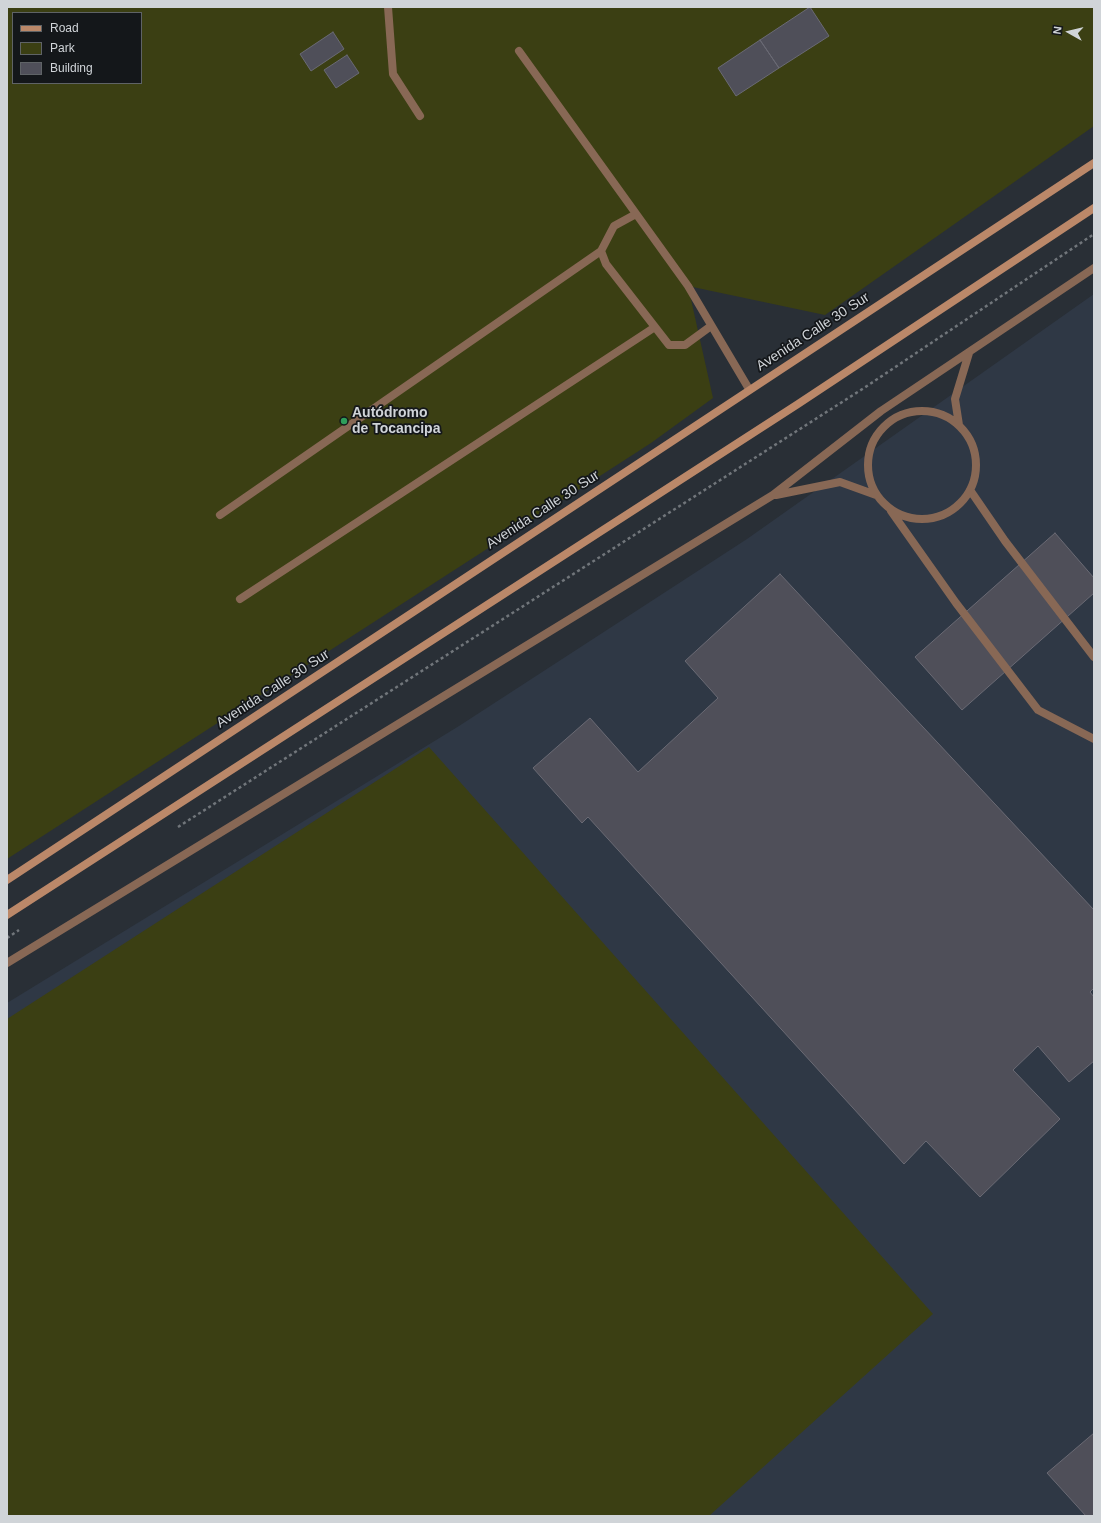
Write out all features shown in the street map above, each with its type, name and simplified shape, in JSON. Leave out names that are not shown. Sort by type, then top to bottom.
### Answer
[{"type":"street","name":"Avenida Calle 30 Sur","points":[[7,880],[749,389],[1094,163]]},
{"type":"street","points":[[7,915],[798,404],[1094,208]]},
{"type":"lane","points":[[388,7],[393,74],[420,116]]},
{"type":"lane","points":[[519,51],[688,286],[749,389]]},
{"type":"lane","points":[[220,515],[602,251],[614,226],[636,214]]},
{"type":"lane","points":[[602,251],[606,264],[669,345],[685,345],[711,326]]},
{"type":"lane","points":[[7,964],[773,495],[881,411],[1094,268]]},
{"type":"lane","points":[[240,599],[655,327]]},
{"type":"lane","points":[[959,425],[955,399],[969,353]]},
{"type":"lane","points":[[890,508],[906,517],[925,519],[943,515],[959,505],[970,490],[976,472],[975,455],[970,439],[959,425],[945,416],[923,411],[912,411],[896,417],[882,428],[873,442],[868,459],[870,477],[876,494],[890,508],[956,603],[1038,710],[1094,739]]},
{"type":"lane","points":[[773,495],[840,482],[876,494]]},
{"type":"lane","points":[[970,490],[1005,541],[1094,657]]},
{"type":"path","points":[[176,828],[858,392],[1094,234]]},
{"type":"shaded area","points":[[1094,294],[1094,1516],[7,1516],[7,1003],[459,726],[747,539]]},
{"type":"green space","name":"Autódromo de Tocancipa","points":[[7,7],[1094,7],[1094,126],[825,315],[688,286],[713,398],[651,443],[7,859]]},
{"type":"green space","points":[[429,747],[933,1314],[709,1516],[7,1516],[7,1019]]},
{"type":"building","points":[[810,7],[829,36],[779,68],[760,40]]},
{"type":"building","points":[[333,32],[344,49],[311,71],[300,54]]},
{"type":"building","points":[[760,40],[779,68],[736,96],[718,68]]},
{"type":"building","points":[[347,55],[359,73],[336,88],[324,70]]},
{"type":"building","points":[[1055,533],[1094,578],[1094,593],[962,710],[915,657]]},
{"type":"building","points":[[780,574],[1094,910],[1094,988],[1090,992],[1094,997],[1094,1061],[1069,1082],[1038,1046],[1013,1070],[1060,1119],[980,1197],[926,1141],[904,1164],[588,817],[582,823],[533,768],[590,718],[638,772],[718,698],[685,661]]},
{"type":"building","points":[[1094,1433],[1094,1516],[1086,1516],[1047,1473]]},
{"type":"place","name":"Autódromo de Tocancipa","points":[[344,421]]}]
